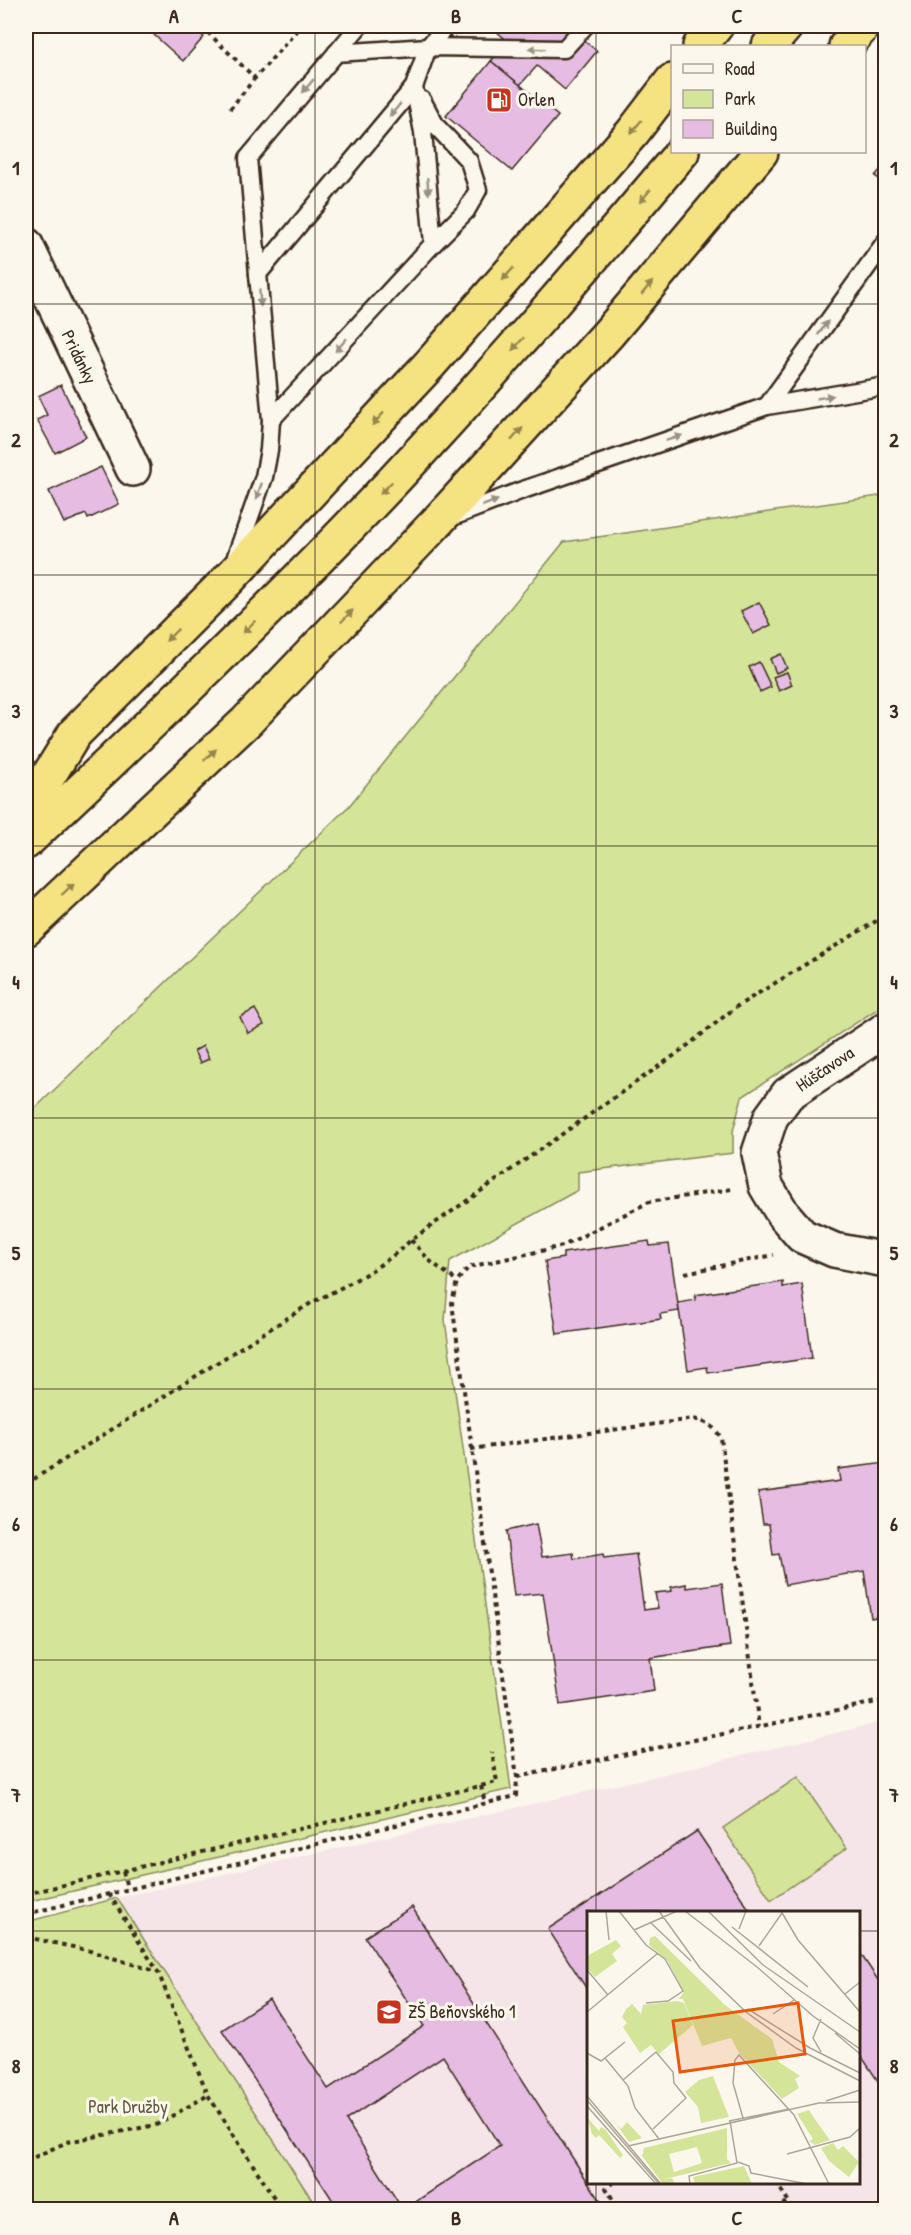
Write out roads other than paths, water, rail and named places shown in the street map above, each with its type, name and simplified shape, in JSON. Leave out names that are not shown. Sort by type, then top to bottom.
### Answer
[{"type":"highway","points":[[701,45],[717,26]]},
{"type":"highway","points":[[770,45],[786,26]]},
{"type":"highway","points":[[847,45],[862,26]]},
{"type":"highway","points":[[26,812],[75,733],[229,579],[431,363],[633,132],[671,82]]},
{"type":"highway","points":[[26,842],[197,681],[394,480],[555,303],[681,153]]},
{"type":"highway","points":[[26,929],[246,722],[435,524],[608,334],[760,153]]},
{"type":"street","name":"Pridánky","points":[[26,245],[133,470]]},
{"type":"street","name":"Húščavova","points":[[885,1029],[788,1094],[771,1117],[759,1153],[766,1186],[783,1214],[802,1236],[834,1250],[885,1260]]},
{"type":"lane","points":[[229,579],[264,477],[270,450],[272,420],[248,158],[359,26]]},
{"type":"lane","points":[[258,274],[414,87],[428,47],[446,26]]},
{"type":"lane","points":[[336,53],[428,47],[564,49],[585,26]]},
{"type":"lane","points":[[414,87],[423,132],[433,244]]},
{"type":"lane","points":[[272,420],[433,244],[466,212],[478,189],[469,161],[436,126],[414,87]]},
{"type":"lane","points":[[767,406],[885,241]]},
{"type":"lane","points":[[435,524],[520,491],[767,406],[885,386]]},
{"type":"place","name":"Orlen","points":[[499,100]]},
{"type":"place","name":"ZŠ Beňovského 1","points":[[389,2012]]},
{"type":"park label","name":"Park Družby","points":[[128,2107]]}]
